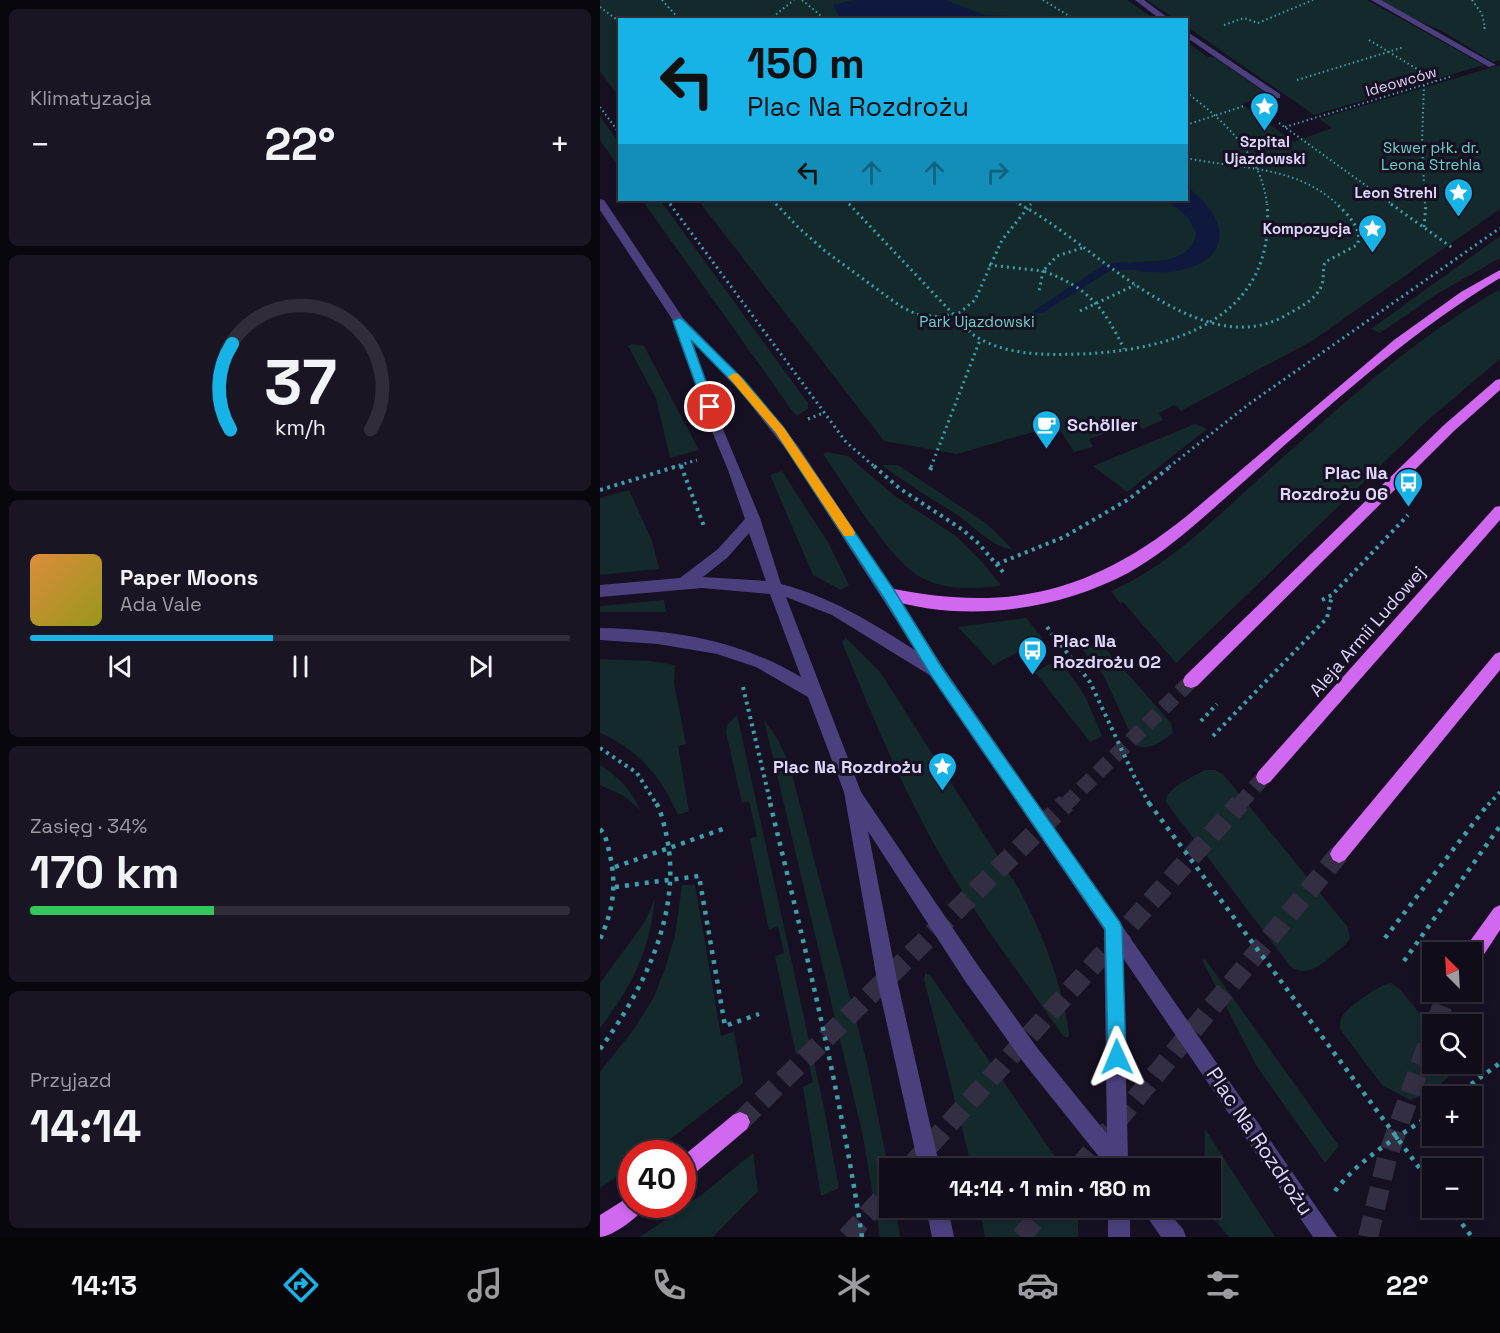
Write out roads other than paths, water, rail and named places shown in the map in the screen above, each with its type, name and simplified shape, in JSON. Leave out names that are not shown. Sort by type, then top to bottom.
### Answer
[{"type":"main road","points":[[889,594],[923,602],[979,606],[1025,600],[1067,591],[1107,576],[1163,543],[1406,335],[1465,292],[1500,273]]},
{"type":"main road","points":[[1191,681],[1449,428],[1500,382]]},
{"type":"main road","name":"Aleja Armii Ludowej","points":[[1264,777],[1500,511]]},
{"type":"main road","points":[[1339,854],[1500,659]]},
{"type":"main road","points":[[1481,942],[1500,914]]},
{"type":"main road","points":[[696,1159],[740,1122]]},
{"type":"main road","points":[[600,1228],[618,1216]]},
{"type":"street","points":[[1139,0],[1164,18]]},
{"type":"street","points":[[1375,0],[1492,65]]},
{"type":"street","points":[[1189,35],[1277,96]]},
{"type":"street","points":[[600,202],[679,321],[852,792],[887,980],[927,1158]]},
{"type":"street","name":"Plac Na Rozdrożu","points":[[679,321],[740,383],[780,430],[889,594],[937,672],[1326,1237]]},
{"type":"street","name":"Plac Na Rozdrożu","points":[[682,582],[715,562],[734,543],[753,518]]},
{"type":"street","name":"Plac Na Rozdrożu","points":[[600,591],[682,582],[719,582],[804,596],[833,609],[937,672]]},
{"type":"street","points":[[600,634],[643,636],[694,643],[736,654],[755,660],[815,693]]},
{"type":"street","points":[[852,792],[972,974],[1031,1056],[1112,1158]]},
{"type":"street","points":[[1113,927],[1119,1158]]},
{"type":"street","points":[[939,1218],[943,1237]]},
{"type":"street","points":[[1119,1218],[1119,1237]]},
{"type":"street","points":[[1160,1218],[1175,1237]]},
{"type":"water","points":[[853,0],[946,0],[984,15],[1017,18],[840,18],[833,5]]},
{"type":"water","points":[[1188,188],[1213,213],[1218,227],[1219,239],[1215,251],[1205,260],[1190,268],[1169,272],[1128,269],[1131,262],[1170,259],[1187,250],[1193,243],[1196,233],[1188,218],[1169,201],[1188,201]]},
{"type":"waterway","points":[[1038,311],[1108,267],[1120,265],[1147,267]]},
{"type":"tunnel","points":[[1065,805],[1191,681]]},
{"type":"tunnel","points":[[1239,805],[1264,777]]},
{"type":"tunnel","points":[[740,1122],[1066,803]]},
{"type":"tunnel","points":[[918,1158],[1240,803]]},
{"type":"tunnel","points":[[1086,1158],[1339,854]]},
{"type":"tunnel","points":[[1439,1014],[1444,1002]]},
{"type":"tunnel","points":[[1368,1237],[1387,1158],[1422,1060]]},
{"type":"tunnel","points":[[847,1237],[879,1202]]},
{"type":"tunnel","points":[[1021,1237],[1037,1218]]},
{"type":"place","name":"Szpital Ujazdowski","points":[[1265,132]]},
{"type":"place","name":"Leon Strehl","points":[[1458,218]]},
{"type":"place","name":"Kompozycja","points":[[1372,254]]},
{"type":"place","name":"Schöller","points":[[1046,450]]},
{"type":"place","name":"Plac Na Rozdrożu 06","points":[[1409,508]]},
{"type":"place","name":"Plac Na Rozdrożu 02","points":[[1032,676]]},
{"type":"place","name":"Plac Na Rozdrożu","points":[[943,792]]},
{"type":"park label","name":"Skwer płk. dr. Leona Strehla","points":[[1431,156]]},
{"type":"park label","name":"Park Ujazdowski","points":[[977,321]]}]
